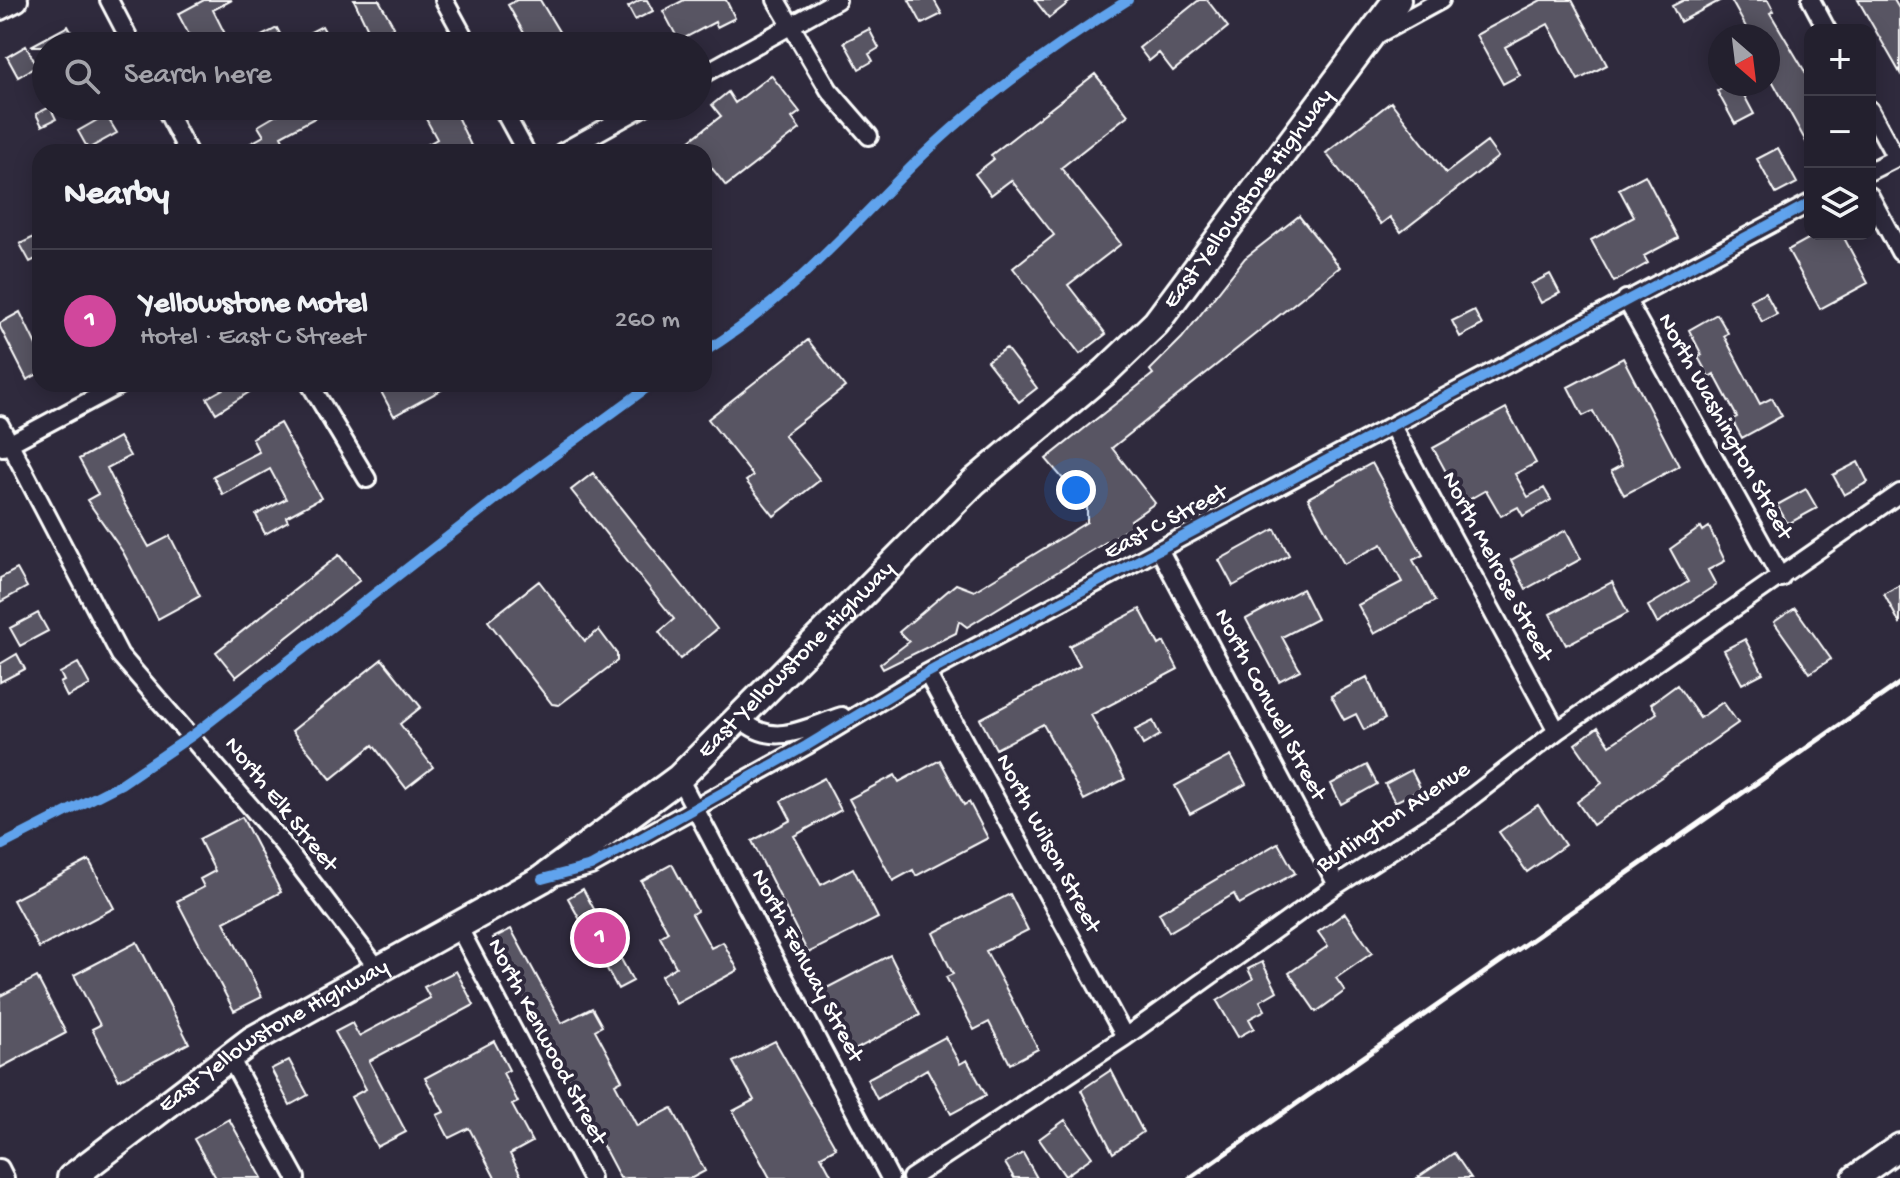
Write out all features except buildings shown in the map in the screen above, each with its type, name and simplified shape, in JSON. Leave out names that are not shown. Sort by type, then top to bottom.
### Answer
[{"type":"main road","name":"East Yellowstone Highway","points":[[71,1178],[229,1056],[276,1025],[459,928],[542,879],[641,810],[679,778],[974,482],[1106,371],[1156,323],[1397,0]]},
{"type":"main road","points":[[1855,1178],[1900,1146]]},
{"type":"street","points":[[0,8],[16,0]]},
{"type":"street","points":[[109,0],[126,32]]},
{"type":"street","points":[[444,0],[461,32]]},
{"type":"street","points":[[776,0],[829,90],[869,136]]},
{"type":"street","points":[[712,69],[837,0]]},
{"type":"street","points":[[1368,40],[1441,0]]},
{"type":"street","points":[[1811,0],[1824,24]]},
{"type":"street","points":[[171,120],[184,144]]},
{"type":"street","points":[[509,120],[522,144]]},
{"type":"street","points":[[576,144],[620,120]]},
{"type":"street","points":[[1876,120],[1898,157],[1876,168]]},
{"type":"street","name":"East C Street","points":[[542,879],[591,866],[806,746],[927,673],[1804,206]]},
{"type":"street","points":[[1876,207],[1900,252]]},
{"type":"street","name":"North Washington Street","points":[[1626,299],[1781,578]]},
{"type":"street","points":[[5,446],[106,392]]},
{"type":"street","points":[[315,392],[367,479]]},
{"type":"street","name":"North Elk Street","points":[[0,425],[5,446],[120,655],[282,843],[378,969]]},
{"type":"street","name":"North Melrose Street","points":[[1392,426],[1557,731]]},
{"type":"street","name":"Burlington Avenue","points":[[911,1178],[1125,1037],[1337,885],[1456,809],[1557,731],[1900,493]]},
{"type":"street","name":"North Conwell Street","points":[[1159,549],[1337,885]]},
{"type":"street","name":"North Wilson Street","points":[[927,673],[1125,1037]]},
{"type":"street","name":"East C Street","points":[[741,719],[756,733],[782,735],[866,708]]},
{"type":"street","name":"North Fenway Street","points":[[679,778],[890,1178]]},
{"type":"street","name":"North Kenwood Street","points":[[459,928],[591,1178]]},
{"type":"street","points":[[229,1056],[296,1178]]},
{"type":"street","points":[[0,1168],[5,1178]]},
{"type":"railway","points":[[1190,1178],[1900,683]]},
{"type":"cycle path","points":[[712,346],[788,289],[936,142],[988,98],[1128,0]]},
{"type":"cycle path","points":[[542,879],[591,866],[806,746],[927,673],[1804,206]]},
{"type":"cycle path","points":[[0,846],[121,784],[193,735],[518,482],[641,392]]},
{"type":"place","name":"Yellowstone Motel","points":[[600,938]]}]
